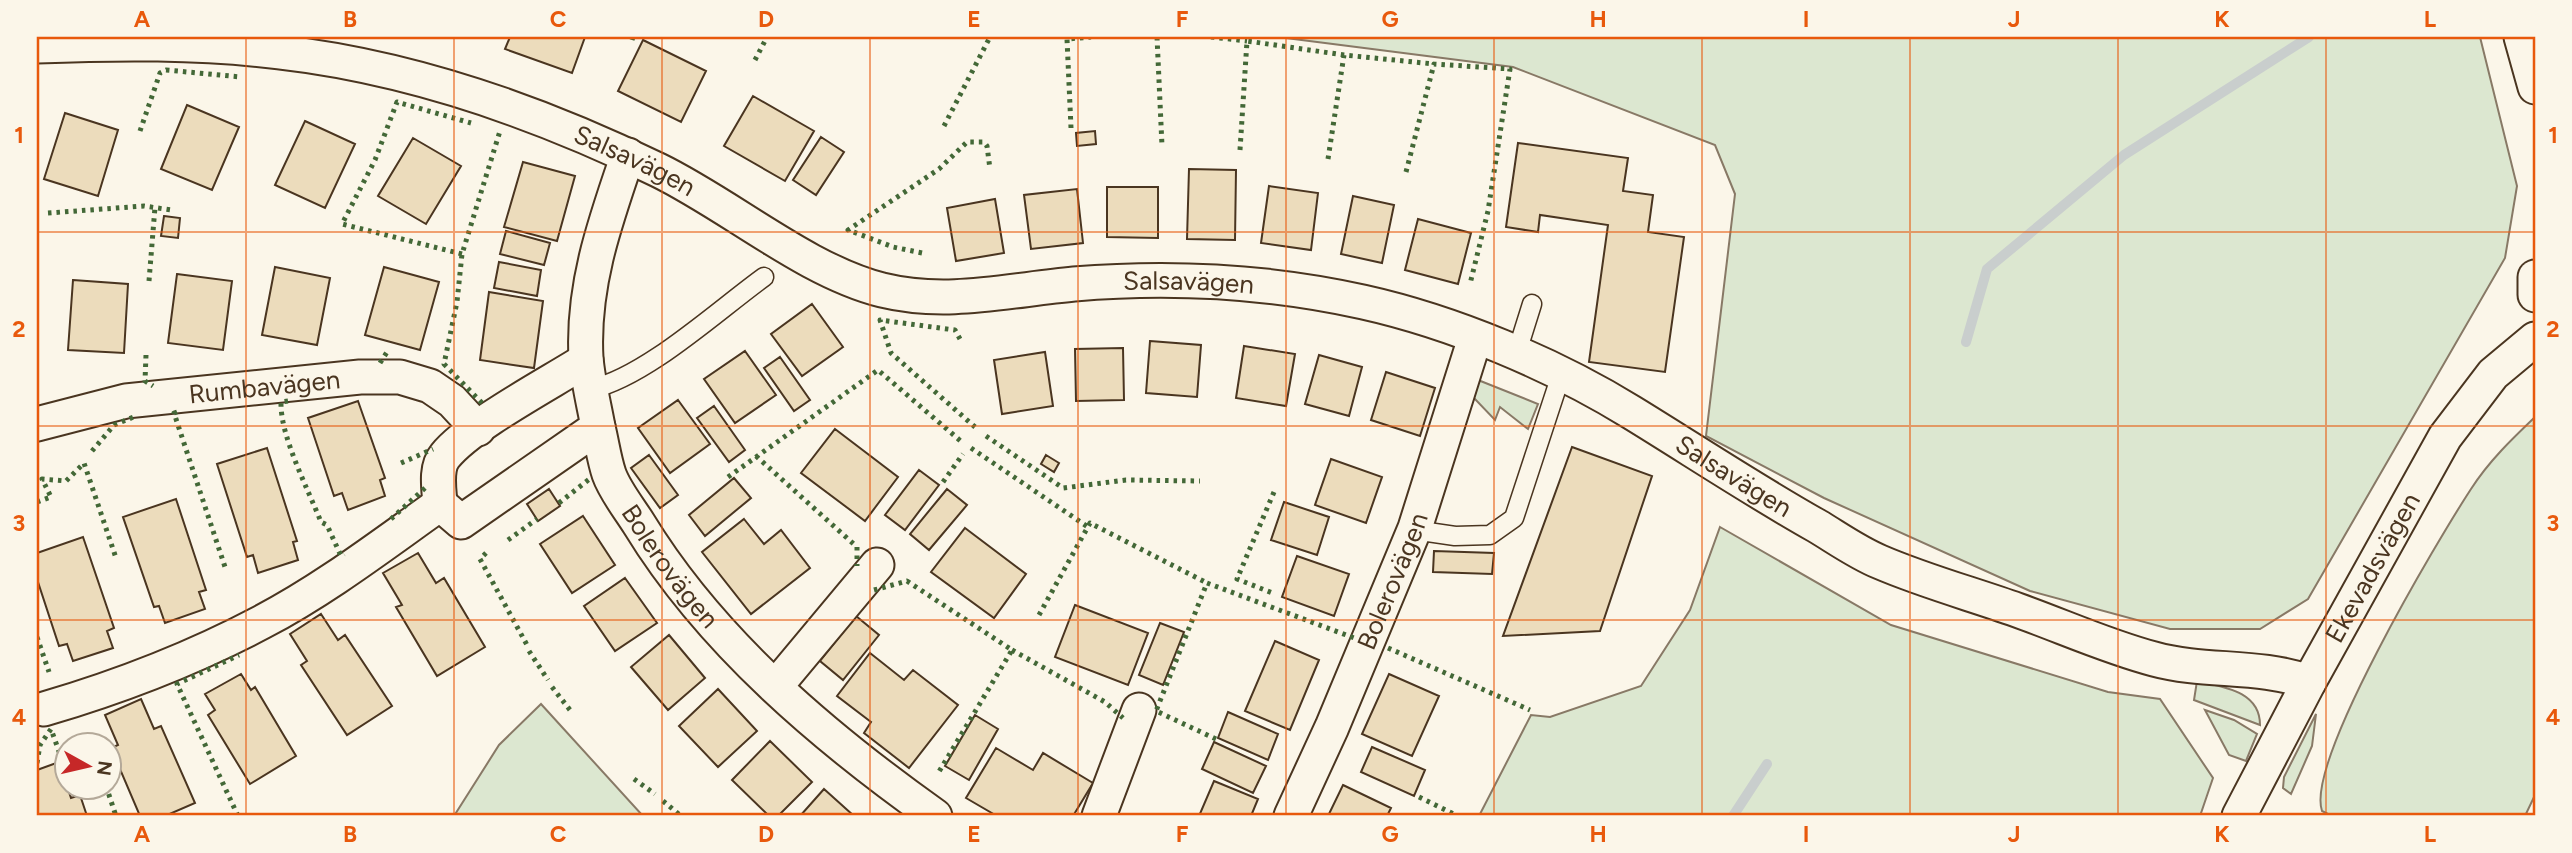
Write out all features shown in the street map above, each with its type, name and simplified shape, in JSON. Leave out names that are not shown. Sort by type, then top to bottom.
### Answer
[{"type":"street","points":[[2522,42],[2535,86]]},
{"type":"street","name":"Salsavägen","points":[[37,46],[174,45],[277,51],[349,62],[423,80],[539,116],[628,155],[686,183],[797,251],[844,276],[879,289],[937,298],[974,297],[1071,284],[1193,279],[1278,288],[1411,314],[1561,374],[1629,411],[1740,482],[1878,561],[2158,661],[2279,672],[2309,682]]},
{"type":"street","points":[[589,375],[478,429],[444,457],[438,484],[440,504],[461,522],[598,427],[589,375],[587,300],[600,234],[628,155]]},
{"type":"street","points":[[2535,277],[2535,295]]},
{"type":"street","name":"Bolerovägen","points":[[1291,816],[1332,727],[1414,530],[1475,338]]},
{"type":"street","name":"Ekevadsvägen","points":[[2239,816],[2309,682],[2445,437],[2493,374],[2535,339]]},
{"type":"street","name":"Rumbavägen","points":[[37,424],[126,401],[360,377],[400,377],[430,386],[452,401],[478,429]]},
{"type":"street","name":"Bolerovägen","points":[[598,427],[610,476],[663,563],[745,658],[879,776],[935,816]]},
{"type":"street","points":[[39,712],[96,694],[189,658],[264,621],[348,569],[440,504]]},
{"type":"street","points":[[776,685],[877,565]]},
{"type":"street","points":[[1099,816],[1139,710]]},
{"type":"lane","points":[[589,375],[608,385],[639,369],[764,276]]},
{"type":"lane","points":[[1516,355],[1532,304]]},
{"type":"lane","points":[[1414,530],[1455,536],[1490,535],[1514,518],[1561,374]]},
{"type":"green space","points":[[1278,37],[2480,37],[2517,186],[2505,258],[2308,599],[2260,629],[2170,629],[2030,591],[1824,498],[1706,436],[1735,194],[1715,145],[1513,67]]},
{"type":"green space","points":[[1478,380],[1538,404],[1528,429],[1500,407],[1495,420],[1473,397]]},
{"type":"green space","points":[[2535,417],[2535,795],[2525,816],[2332,816],[2322,811],[2322,785],[2334,747],[2353,701],[2405,599],[2478,479]]},
{"type":"green space","points":[[1720,527],[1891,625],[2108,692],[2160,699],[2213,778],[2200,816],[1479,816],[1531,715],[1550,717],[1641,686],[1690,610]]},
{"type":"green space","points":[[2197,681],[2238,692],[2247,698],[2254,705],[2260,725],[2194,700]]},
{"type":"green space","points":[[541,704],[643,816],[454,816],[499,745]]},
{"type":"green space","points":[[2205,710],[2234,720],[2257,734],[2246,761],[2229,755]]},
{"type":"green space","points":[[2316,714],[2312,746],[2291,794],[2283,788],[2284,777]]},
{"type":"building","points":[[510,37],[585,37],[572,73],[505,49]]},
{"type":"building","points":[[643,40],[706,71],[681,122],[618,91]]},
{"type":"building","points":[[753,96],[814,131],[785,181],[724,146]]},
{"type":"building","points":[[187,105],[239,127],[212,190],[161,169]]},
{"type":"building","points":[[65,113],[118,130],[98,196],[44,179]]},
{"type":"building","points":[[305,121],[355,144],[325,208],[275,185]]},
{"type":"building","points":[[1095,131],[1096,144],[1077,146],[1076,133]]},
{"type":"building","points":[[821,137],[844,152],[816,195],[793,180]]},
{"type":"building","points":[[413,138],[461,166],[426,224],[378,196]]},
{"type":"building","points":[[1518,143],[1628,158],[1623,191],[1653,195],[1648,232],[1684,237],[1665,372],[1589,362],[1608,225],[1540,215],[1538,232],[1506,227]]},
{"type":"building","points":[[523,162],[575,176],[557,241],[504,227]]},
{"type":"building","points":[[1189,169],[1236,170],[1235,240],[1187,239]]},
{"type":"building","points":[[1269,186],[1318,193],[1311,250],[1261,243]]},
{"type":"building","points":[[1107,187],[1158,187],[1158,238],[1107,237]]},
{"type":"building","points":[[1077,189],[1083,243],[1031,249],[1024,195]]},
{"type":"building","points":[[1353,196],[1394,205],[1382,263],[1341,254]]},
{"type":"building","points":[[995,199],[1004,253],[956,261],[947,208]]},
{"type":"building","points":[[164,216],[180,218],[178,238],[161,236]]},
{"type":"building","points":[[1418,219],[1471,233],[1458,284],[1405,270]]},
{"type":"building","points":[[506,231],[550,243],[544,265],[500,254]]},
{"type":"building","points":[[499,262],[541,270],[537,296],[494,288]]},
{"type":"building","points":[[275,267],[330,278],[317,345],[262,335]]},
{"type":"building","points":[[384,267],[439,282],[420,350],[365,335]]},
{"type":"building","points":[[177,274],[232,281],[223,350],[168,343]]},
{"type":"building","points":[[73,280],[128,284],[124,353],[68,350]]},
{"type":"building","points":[[489,292],[543,301],[534,368],[480,360]]},
{"type":"building","points":[[812,304],[843,347],[802,376],[771,334]]},
{"type":"building","points":[[1150,341],[1201,345],[1197,397],[1146,393]]},
{"type":"building","points":[[1244,346],[1295,354],[1286,406],[1236,398]]},
{"type":"building","points":[[1123,348],[1124,400],[1076,401],[1075,349]]},
{"type":"building","points":[[745,351],[776,395],[735,423],[704,379]]},
{"type":"building","points":[[1045,352],[1053,406],[1002,414],[994,360]]},
{"type":"building","points":[[1319,355],[1362,367],[1349,416],[1305,404]]},
{"type":"building","points":[[780,357],[810,400],[794,411],[764,368]]},
{"type":"building","points":[[1386,372],[1435,388],[1420,436],[1371,420]]},
{"type":"building","points":[[678,400],[710,444],[670,473],[638,428]]},
{"type":"building","points":[[358,401],[385,478],[380,480],[385,496],[348,510],[342,493],[334,496],[308,418]]},
{"type":"building","points":[[714,406],[745,450],[729,462],[697,418]]},
{"type":"building","points":[[835,429],[898,477],[865,521],[801,473]]},
{"type":"building","points":[[1572,447],[1652,476],[1600,631],[1503,636]]},
{"type":"building","points":[[267,448],[297,541],[293,542],[298,560],[258,573],[253,555],[247,557],[217,464]]},
{"type":"building","points":[[649,455],[678,495],[660,508],[631,468]]},
{"type":"building","points":[[1046,455],[1059,463],[1054,472],[1041,464]]},
{"type":"building","points":[[1331,459],[1382,477],[1366,523],[1315,505]]},
{"type":"building","points":[[919,470],[939,485],[905,530],[885,515]]},
{"type":"building","points":[[734,478],[751,498],[705,536],[689,515]]},
{"type":"building","points":[[549,489],[560,506],[538,521],[527,504]]},
{"type":"building","points":[[947,489],[967,505],[929,550],[910,534]]},
{"type":"building","points":[[176,499],[206,590],[199,592],[205,609],[165,623],[159,606],[154,607],[123,517]]},
{"type":"building","points":[[1284,502],[1329,517],[1317,555],[1271,540]]},
{"type":"building","points":[[583,516],[615,565],[572,593],[540,544]]},
{"type":"building","points":[[744,519],[764,544],[781,530],[810,568],[751,614],[702,552]]},
{"type":"building","points":[[965,528],[1026,574],[994,618],[931,572]]},
{"type":"building","points":[[83,537],[114,628],[107,631],[113,648],[73,661],[67,644],[59,646],[37,579],[37,553]]},
{"type":"building","points":[[1434,551],[1494,553],[1492,574],[1433,572]]},
{"type":"building","points":[[418,553],[436,583],[444,578],[485,647],[437,676],[396,607],[402,605],[383,573]]},
{"type":"building","points":[[1297,556],[1349,574],[1334,616],[1282,597]]},
{"type":"building","points":[[625,578],[657,623],[615,651],[584,606]]},
{"type":"building","points":[[1075,605],[1148,633],[1128,685],[1055,657]]},
{"type":"building","points":[[321,614],[338,640],[345,635],[392,706],[347,735],[301,665],[307,661],[290,634]]},
{"type":"building","points":[[856,616],[879,635],[843,680],[820,661]]},
{"type":"building","points":[[1160,623],[1184,632],[1163,685],[1139,675]]},
{"type":"building","points":[[669,635],[705,678],[668,710],[631,667]]},
{"type":"building","points":[[1275,641],[1319,660],[1290,730],[1245,711]]},
{"type":"building","points":[[870,653],[904,680],[913,670],[958,705],[909,768],[864,733],[871,722],[837,696]]},
{"type":"building","points":[[241,674],[251,690],[255,687],[296,756],[250,784],[208,715],[215,710],[205,694]]},
{"type":"building","points":[[1389,674],[1439,696],[1412,756],[1362,734]]},
{"type":"building","points":[[718,689],[757,731],[718,767],[679,726]]},
{"type":"building","points":[[141,699],[154,729],[161,726],[195,803],[165,816],[140,816],[122,774],[122,730],[112,730],[105,715]]},
{"type":"building","points":[[1228,712],[1278,734],[1268,760],[1218,738]]},
{"type":"building","points":[[975,715],[998,729],[969,780],[945,766]]},
{"type":"building","points":[[770,741],[812,782],[778,816],[769,816],[732,780]]},
{"type":"building","points":[[1214,742],[1266,766],[1253,793],[1202,769]]},
{"type":"building","points":[[1372,747],[1425,770],[1414,796],[1361,772]]},
{"type":"building","points":[[996,748],[1033,770],[1043,753],[1093,783],[1073,816],[997,816],[966,798]]},
{"type":"building","points":[[52,765],[52,800],[82,800],[87,816],[37,816],[37,770]]},
{"type":"building","points":[[1214,781],[1258,799],[1251,816],[1199,816]]},
{"type":"building","points":[[1343,785],[1391,808],[1387,816],[1328,816]]},
{"type":"building","points":[[824,789],[854,816],[800,816]]},
{"type":"waterway","points":[[1966,342],[1987,269],[2124,155],[2309,37]]},
{"type":"waterway","points":[[1733,816],[1767,764]]},
{"type":"hedge","points":[[755,60],[767,37]]},
{"type":"hedge","points":[[944,126],[990,37]]},
{"type":"hedge","points":[[1071,128],[1067,39],[1091,37]]},
{"type":"hedge","points":[[1157,37],[1162,146]]},
{"type":"hedge","points":[[1211,37],[1247,41]]},
{"type":"hedge","points":[[1240,150],[1247,41],[1344,55]]},
{"type":"hedge","points":[[1328,159],[1344,55],[1434,64]]},
{"type":"hedge","points":[[1406,172],[1434,64],[1510,69],[1488,211],[1470,284]]},
{"type":"hedge","points":[[140,131],[160,73],[166,70],[241,77]]},
{"type":"hedge","points":[[462,254],[342,224],[375,160],[397,102],[471,123]]},
{"type":"hedge","points":[[482,403],[444,364],[457,302],[462,254],[500,131]]},
{"type":"hedge","points":[[922,253],[893,247],[848,230],[939,169],[967,142],[984,142],[990,169]]},
{"type":"hedge","points":[[48,213],[144,206],[171,210]]},
{"type":"hedge","points":[[149,281],[155,207]]},
{"type":"hedge","points":[[960,339],[955,330],[880,320],[891,353],[975,427]]},
{"type":"hedge","points":[[380,363],[387,352]]},
{"type":"hedge","points":[[146,355],[145,381],[153,386]]},
{"type":"hedge","points":[[728,477],[878,370],[963,443]]},
{"type":"hedge","points":[[288,401],[281,402],[290,446],[321,522],[327,525],[341,556],[344,554]]},
{"type":"hedge","points":[[177,412],[174,413],[225,567]]},
{"type":"hedge","points":[[92,451],[114,425],[136,416]]},
{"type":"hedge","points":[[986,436],[1063,488],[1126,480],[1200,481]]},
{"type":"hedge","points":[[971,448],[1088,527]]},
{"type":"hedge","points":[[401,463],[433,449]]},
{"type":"hedge","points":[[943,482],[963,454]]},
{"type":"hedge","points":[[756,456],[857,547],[857,566]]},
{"type":"hedge","points":[[37,502],[51,497],[42,479],[66,481],[84,463],[116,558]]},
{"type":"hedge","points":[[559,503],[592,477]]},
{"type":"hedge","points":[[391,519],[425,488]]},
{"type":"hedge","points":[[1274,492],[1237,579],[1275,594]]},
{"type":"hedge","points":[[508,540],[537,519]]},
{"type":"hedge","points":[[1039,615],[1090,523],[1207,583]]},
{"type":"hedge","points":[[486,553],[480,559],[527,645]]},
{"type":"hedge","points":[[874,590],[907,581],[1012,650],[937,775]]},
{"type":"hedge","points":[[1216,739],[1156,711],[1207,583],[1357,639]]},
{"type":"hedge","points":[[37,637],[49,672]]},
{"type":"hedge","points":[[1388,648],[1530,710]]},
{"type":"hedge","points":[[1012,650],[1105,702],[1123,718]]},
{"type":"hedge","points":[[529,651],[548,680]]},
{"type":"hedge","points":[[238,816],[177,684],[239,655]]},
{"type":"hedge","points":[[552,687],[570,710]]},
{"type":"hedge","points":[[37,763],[40,745],[51,729],[52,732]]},
{"type":"hedge","points":[[634,779],[655,794]]},
{"type":"hedge","points":[[1419,797],[1458,816]]},
{"type":"hedge","points":[[111,800],[116,816]]},
{"type":"hedge","points":[[663,801],[681,816]]}]
